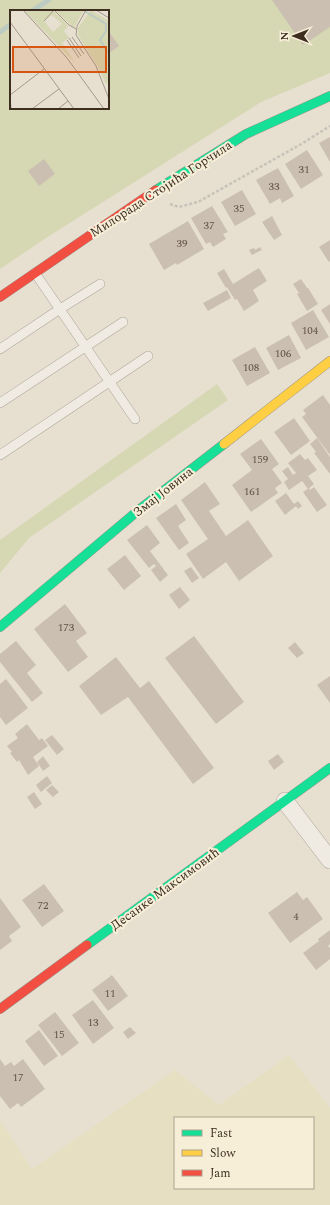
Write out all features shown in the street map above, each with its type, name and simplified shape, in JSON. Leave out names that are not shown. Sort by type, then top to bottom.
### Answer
[{"type":"street","name":"Милорада Стојића Горчила","points":[[0,297],[163,185],[246,134],[330,96]]},
{"type":"street","name":"Змај Јовина","points":[[0,628],[18,611],[140,509],[330,361]]},
{"type":"street","name":"Десанке Максимовић","points":[[0,1009],[330,768]]},
{"type":"street","points":[[286,801],[330,860]]},
{"type":"lane","points":[[35,273],[135,419]]},
{"type":"lane","points":[[0,349],[100,284]]},
{"type":"lane","points":[[0,403],[123,322]]},
{"type":"lane","points":[[0,455],[148,356]]},
{"type":"path","points":[[167,203],[179,207],[198,202],[303,143],[330,126]]},
{"type":"shaded area","points":[[289,1055],[330,1108],[330,1205],[0,1205],[0,1120],[32,1169],[175,1070],[219,1105]]},
{"type":"green space","points":[[0,0],[330,0],[330,73],[261,102],[46,238],[0,269]]},
{"type":"green space","points":[[217,384],[228,400],[29,538],[0,573],[0,540]]},
{"type":"building","points":[[272,0],[330,0],[330,27],[303,45]]},
{"type":"building","points":[[109,31],[119,46],[109,53]]},
{"type":"building","points":[[330,137],[330,162],[319,143]]},
{"type":"building","points":[[307,150],[323,175],[301,189],[285,164]]},
{"type":"building","points":[[44,159],[55,174],[39,186],[28,171]]},
{"type":"building","points":[[278,168],[294,196],[282,203],[280,198],[270,204],[256,180]]},
{"type":"building","points":[[242,190],[256,214],[235,226],[221,202]]},
{"type":"building","points":[[212,206],[228,232],[223,234],[226,239],[213,247],[210,242],[206,244],[191,218]]},
{"type":"building","points":[[272,216],[282,235],[274,240],[262,222]]},
{"type":"building","points":[[188,221],[204,249],[177,265],[176,263],[164,270],[149,244]]},
{"type":"building","points":[[330,240],[330,261],[329,262],[319,247]]},
{"type":"building","points":[[260,247],[262,250],[252,255],[249,250],[254,248],[255,250]]},
{"type":"building","points":[[259,268],[267,281],[253,290],[259,301],[244,311],[237,299],[235,300],[227,287],[226,288],[217,273],[224,269],[233,284]]},
{"type":"building","points":[[301,279],[318,304],[307,311],[293,284]]},
{"type":"building","points":[[227,290],[231,298],[208,311],[203,303]]},
{"type":"building","points":[[330,304],[330,324],[321,310]]},
{"type":"building","points":[[313,310],[329,337],[306,350],[291,323]]},
{"type":"building","points":[[289,335],[301,358],[278,370],[266,348]]},
{"type":"building","points":[[255,347],[270,373],[247,386],[232,360]]},
{"type":"building","points":[[323,395],[330,405],[330,455],[302,417],[306,414],[303,410]]},
{"type":"building","points":[[294,418],[310,441],[291,455],[274,432]]},
{"type":"building","points":[[317,438],[330,457],[330,474],[314,453],[316,452],[310,444]]},
{"type":"building","points":[[261,439],[279,464],[272,469],[282,483],[275,488],[278,493],[251,512],[232,485],[252,470],[240,454]]},
{"type":"building","points":[[300,454],[305,460],[308,458],[317,470],[308,476],[314,484],[308,489],[302,481],[289,490],[284,482],[288,479],[282,471],[288,467],[293,475],[296,473],[288,463]]},
{"type":"building","points":[[205,482],[220,504],[209,511],[226,536],[248,520],[273,556],[239,581],[226,562],[203,579],[186,554],[208,539],[181,500]]},
{"type":"building","points":[[314,487],[327,505],[317,512],[303,492]]},
{"type":"building","points":[[286,493],[294,504],[298,501],[302,506],[298,509],[296,506],[285,515],[275,501]]},
{"type":"building","points":[[176,504],[186,520],[178,526],[189,543],[179,550],[156,518]]},
{"type":"building","points":[[147,525],[160,543],[150,551],[168,575],[160,582],[151,570],[156,566],[154,564],[149,568],[127,540]]},
{"type":"building","points":[[125,555],[141,576],[124,590],[107,569]]},
{"type":"building","points":[[191,567],[199,578],[192,583],[184,571]]},
{"type":"building","points":[[180,587],[190,600],[179,609],[169,595]]},
{"type":"building","points":[[65,604],[87,633],[76,641],[88,657],[68,672],[34,629]]},
{"type":"building","points":[[194,636],[244,702],[216,724],[165,658]]},
{"type":"building","points":[[16,641],[36,665],[27,673],[43,693],[32,702],[0,662],[0,654]]},
{"type":"building","points":[[295,642],[304,653],[297,658],[288,648]]},
{"type":"building","points":[[116,657],[140,688],[149,681],[214,768],[193,784],[128,697],[101,715],[79,686]]},
{"type":"building","points":[[330,676],[330,703],[317,685]]},
{"type":"building","points":[[6,679],[28,708],[6,725],[0,717],[0,684]]},
{"type":"building","points":[[27,724],[39,740],[42,738],[48,746],[33,757],[39,766],[28,775],[19,760],[17,762],[10,753],[12,752],[7,746],[18,738],[15,734]]},
{"type":"building","points":[[52,735],[64,749],[57,755],[45,740]]},
{"type":"building","points":[[278,754],[284,762],[274,770],[268,761]]},
{"type":"building","points":[[43,756],[50,766],[43,771],[37,762]]},
{"type":"building","points":[[47,776],[52,783],[41,792],[36,785]]},
{"type":"building","points":[[52,785],[59,792],[53,797],[46,790]]},
{"type":"building","points":[[34,792],[42,804],[35,809],[27,797]]},
{"type":"building","points":[[44,884],[64,911],[42,927],[22,900]]},
{"type":"building","points":[[297,892],[303,900],[307,897],[323,919],[290,943],[268,913]]},
{"type":"building","points":[[0,898],[21,927],[9,936],[12,941],[0,950]]},
{"type":"building","points":[[330,930],[330,944],[328,946],[330,948],[330,959],[316,970],[303,953],[319,941],[318,939]]},
{"type":"building","points":[[112,975],[128,996],[108,1011],[92,990]]},
{"type":"building","points":[[93,1000],[114,1028],[93,1044],[72,1015]]},
{"type":"building","points":[[55,1012],[79,1043],[62,1056],[38,1025]]},
{"type":"building","points":[[130,1027],[136,1033],[128,1039],[123,1032]]},
{"type":"building","points":[[39,1030],[58,1056],[44,1066],[25,1041]]},
{"type":"building","points":[[0,1059],[5,1066],[11,1062],[14,1066],[23,1059],[45,1089],[21,1107],[18,1103],[10,1109],[0,1096]]},
{"type":"waterway","points":[[34,10],[49,0]]},
{"type":"waterway","points":[[0,32],[10,25]]},
{"type":"traffic: fast","points":[[156,190],[246,134],[330,96]]},
{"type":"traffic: fast","points":[[0,627],[140,509],[224,444]]},
{"type":"traffic: fast","points":[[87,945],[330,768]]},
{"type":"traffic: slow","points":[[224,444],[330,361]]},
{"type":"traffic: jam","points":[[0,297],[156,190]]},
{"type":"traffic: jam","points":[[0,1009],[87,945]]}]
